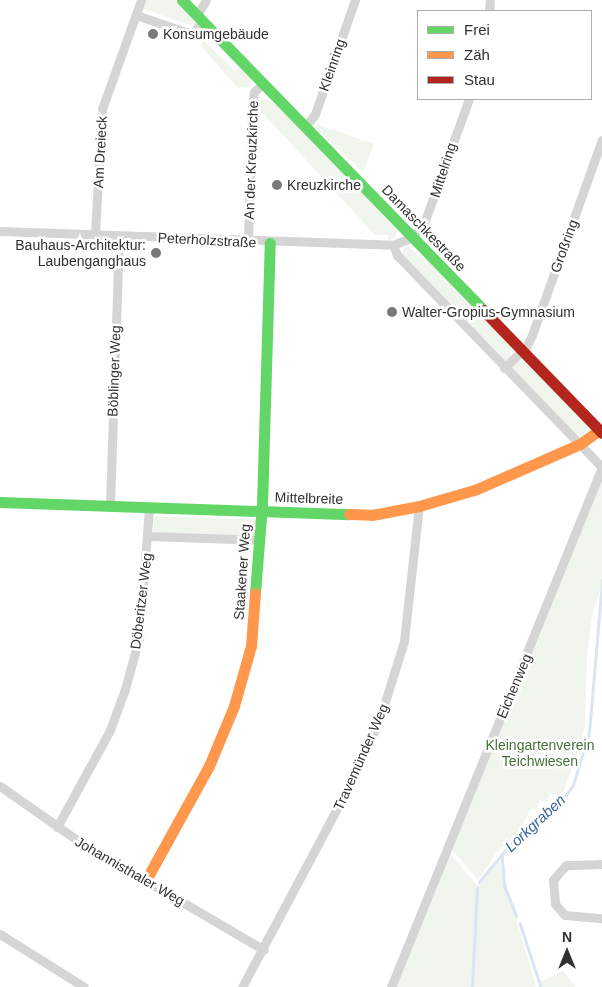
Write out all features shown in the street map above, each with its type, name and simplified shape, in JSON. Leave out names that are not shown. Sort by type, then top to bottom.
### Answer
[{"type":"street","name":"Am Dreieck","points":[[95,234],[102,109],[141,0]]},
{"type":"street","name":"Damaschkestraße","points":[[182,0],[601,432]]},
{"type":"street","points":[[136,15],[188,33],[193,33],[206,0]]},
{"type":"street","name":"Kleinring","points":[[305,127],[315,114],[355,0]]},
{"type":"street","name":"An der Kreuzkirche","points":[[248,241],[252,105],[254,92],[263,84]]},
{"type":"street","name":"Mittelring","points":[[412,237],[423,226],[469,100]]},
{"type":"street","name":"Großring","points":[[504,368],[522,351],[532,335],[602,140]]},
{"type":"street","name":"Peterholzstraße","points":[[0,231],[393,245],[412,237]]},
{"type":"street","name":"Böblinger Weg","points":[[110,506],[119,236]]},
{"type":"street","name":"Staakener Weg","points":[[146,880],[194,796],[234,706],[251,646],[260,540],[270,242]]},
{"type":"street","points":[[393,245],[397,255],[504,368],[602,467]]},
{"type":"street","name":"Mittelbreite","points":[[0,502],[372,515],[418,506],[502,479],[580,444],[601,432]]},
{"type":"street","name":"Eichenweg","points":[[390,987],[602,467]]},
{"type":"street","name":"Travemünder Weg","points":[[242,987],[264,950],[348,788],[393,682],[404,641],[418,506]]},
{"type":"street","name":"Döberitzer Weg","points":[[57,827],[110,730],[125,689],[139,638],[149,507]]},
{"type":"street","points":[[148,536],[260,540]]},
{"type":"street","name":"Johannisthaler Weg","points":[[0,786],[57,827],[264,950]]},
{"type":"street","points":[[602,864],[566,865],[553,880],[555,904],[565,915],[602,918]]},
{"type":"street","points":[[0,934],[84,987]]},
{"type":"green space","points":[[144,0],[176,0],[197,21],[195,27],[141,8]]},
{"type":"green space","points":[[203,40],[235,71],[240,66],[251,78],[250,87],[238,88],[201,46]]},
{"type":"green space","points":[[265,99],[280,107],[397,230],[396,237],[388,241],[388,235],[375,235],[258,108],[261,100]]},
{"type":"green space","points":[[316,124],[374,144],[363,172],[315,127]]},
{"type":"green space","points":[[409,247],[423,259],[426,257],[513,347],[509,359],[503,361],[498,357],[500,354],[402,255],[404,248]]},
{"type":"green space","points":[[517,360],[527,363],[587,424],[585,435],[575,434],[510,367]]},
{"type":"green space","name":"Kleingartenverein Teichwiesen","points":[[602,474],[602,584],[592,616],[587,658],[585,725],[581,743],[564,790],[558,796],[550,793],[547,803],[540,800],[536,810],[532,808],[516,835],[497,852],[478,880],[449,846],[485,767]]},
{"type":"green space","points":[[154,516],[257,520],[256,538],[153,534]]},
{"type":"green space","points":[[448,851],[477,885],[495,860],[500,863],[536,987],[396,987]]},
{"type":"green space","points":[[563,971],[576,987],[539,987],[539,982]]},
{"type":"waterway","name":"Lorkgraben","points":[[479,882],[514,840],[566,795],[573,785],[589,733],[602,581]]},
{"type":"waterway","points":[[502,854],[505,887],[517,916]]},
{"type":"waterway","name":"Lorkgraben","points":[[472,987],[477,888]]},
{"type":"waterway","points":[[520,923],[541,987]]},
{"type":"traffic: fast","points":[[182,0],[483,310]]},
{"type":"traffic: fast","points":[[255,593],[262,505],[270,243]]},
{"type":"traffic: fast","points":[[0,502],[349,514]]},
{"type":"traffic: slow","points":[[349,514],[372,515],[419,506],[477,489],[580,444],[599,430]]},
{"type":"traffic: slow","points":[[146,880],[209,766],[234,706],[251,646],[255,593]]},
{"type":"traffic: jam","points":[[483,310],[602,433]]},
{"type":"place","name":"Konsumgebäude","points":[[153,34]]},
{"type":"place","name":"Kreuzkirche","points":[[277,185]]},
{"type":"place","name":"Bauhaus-Architektur: Laubenganghaus","points":[[156,253]]},
{"type":"place","name":"Walter-Gropius-Gymnasium","points":[[392,312]]}]
